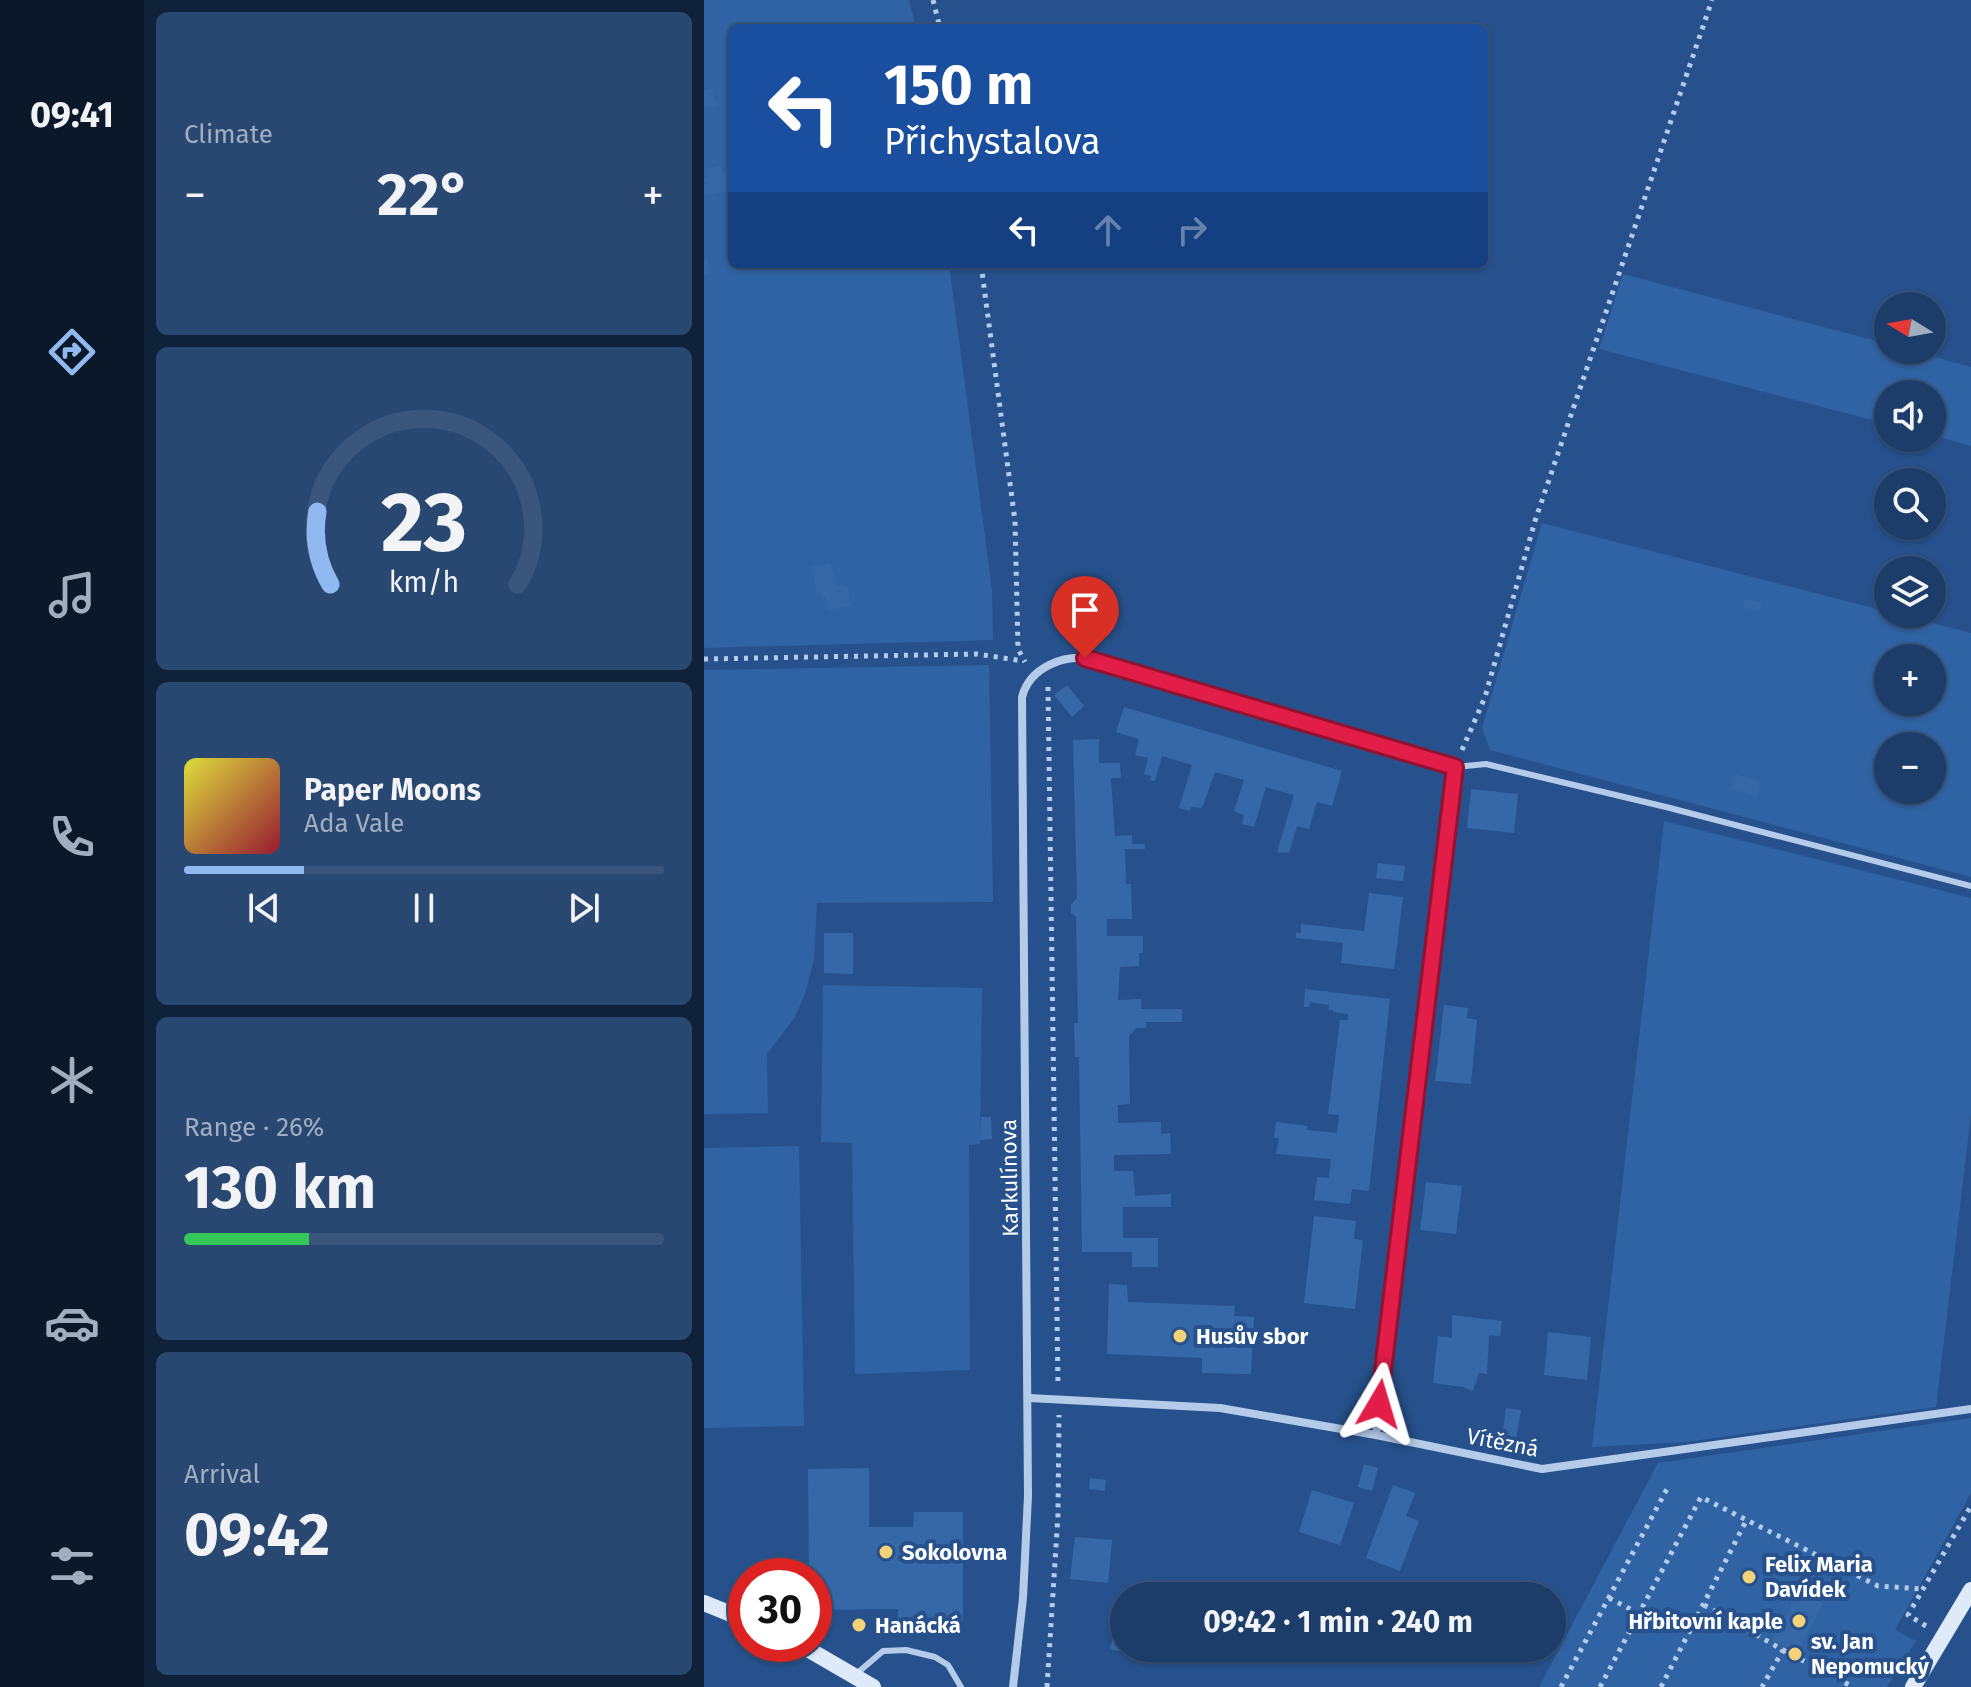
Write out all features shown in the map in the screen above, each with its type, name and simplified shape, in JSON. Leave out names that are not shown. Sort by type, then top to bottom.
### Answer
[{"type":"street","points":[[1036,673],[1066,659],[1092,659],[1455,767],[1376,1435]]},
{"type":"street","name":"Karkulínova","points":[[1013,1687],[1026,1546],[1029,1398],[1022,697],[1027,682],[1036,673]]},
{"type":"street","name":"Vítězná","points":[[1029,1398],[1220,1408],[1376,1435],[1542,1469],[1971,1409]]},
{"type":"street","points":[[1913,1687],[1971,1590]]},
{"type":"street","points":[[704,1603],[728,1613]]},
{"type":"street","points":[[832,1662],[873,1687]]},
{"type":"lane","points":[[1455,767],[1486,764],[1971,886]]},
{"type":"lane","points":[[855,1675],[883,1651],[906,1650],[935,1657],[948,1665],[961,1687]]},
{"type":"path","points":[[933,0],[939,24]]},
{"type":"path","points":[[1455,767],[1485,697],[1535,521],[1712,0]]},
{"type":"path","points":[[982,268],[1015,521],[1018,649],[1024,661],[1048,684],[1058,1515],[1047,1687]]},
{"type":"path","points":[[704,659],[977,654],[1024,661]]},
{"type":"path","points":[[1561,1687],[1668,1487]]},
{"type":"path","points":[[1600,1687],[1701,1497],[1878,1586],[1923,1589]]},
{"type":"path","points":[[1938,1647],[1920,1636],[1926,1626],[1908,1615],[1971,1506]]},
{"type":"path","points":[[1661,1687],[1747,1520]]},
{"type":"path","points":[[1609,1598],[1670,1630]]},
{"type":"path","points":[[1704,1605],[1853,1687]]},
{"type":"path","points":[[1762,1687],[1783,1650]]},
{"type":"shaded area","points":[[704,0],[909,0],[915,24],[728,24],[728,268],[950,268],[992,590],[993,640],[704,648]]},
{"type":"shaded area","points":[[1623,274],[1874,340],[1874,364],[1946,364],[1946,360],[1971,367],[1971,446],[1946,439],[1946,380],[1874,380],[1874,420],[1599,349]]},
{"type":"shaded area","points":[[1542,523],[1874,608],[1874,628],[1946,627],[1971,633],[1971,877],[1490,750],[1482,728]]},
{"type":"shaded area","points":[[989,665],[993,902],[817,903],[814,959],[805,994],[795,1017],[767,1054],[768,1113],[704,1114],[704,670]]},
{"type":"shaded area","points":[[1664,821],[1971,898],[1971,1115],[1936,1407],[1686,1442],[1592,1447]]},
{"type":"shaded area","points":[[823,985],[982,988],[980,1144],[969,1145],[970,1370],[855,1374],[852,1143],[821,1142]]},
{"type":"shaded area","points":[[799,1146],[804,1426],[704,1428],[704,1148]]},
{"type":"shaded area","points":[[1971,1418],[1971,1493],[1895,1630],[1916,1641],[1887,1687],[1539,1687],[1552,1662],[1566,1662],[1566,1636],[1658,1463]]},
{"type":"building","points":[[712,88],[717,105],[704,108],[704,90]]},
{"type":"building","points":[[721,166],[723,175],[728,174],[728,191],[704,196],[704,179],[708,178],[706,169]]},
{"type":"building","points":[[708,258],[710,274],[704,275],[704,259]]},
{"type":"building","points":[[831,563],[836,586],[847,586],[851,606],[828,610],[825,596],[817,592],[812,567]]},
{"type":"building","points":[[1745,598],[1762,603],[1760,612],[1743,607]]},
{"type":"building","points":[[1067,685],[1084,706],[1072,717],[1054,695]]},
{"type":"building","points":[[1124,707],[1342,771],[1332,806],[1317,802],[1309,829],[1297,826],[1289,853],[1277,852],[1294,795],[1266,787],[1254,827],[1242,824],[1244,815],[1234,811],[1244,780],[1215,772],[1202,808],[1191,807],[1190,811],[1179,808],[1192,765],[1162,756],[1155,781],[1150,780],[1151,776],[1144,774],[1148,758],[1135,755],[1139,739],[1116,732]]},
{"type":"building","points":[[1099,739],[1099,763],[1120,763],[1121,778],[1111,778],[1115,836],[1132,835],[1132,844],[1145,844],[1145,849],[1125,849],[1126,884],[1131,884],[1132,919],[1107,919],[1107,936],[1143,936],[1139,966],[1120,967],[1118,1000],[1141,999],[1141,1009],[1182,1009],[1182,1022],[1146,1022],[1146,1028],[1136,1028],[1129,1036],[1130,1104],[1118,1105],[1118,1123],[1161,1122],[1161,1134],[1170,1133],[1171,1154],[1114,1155],[1114,1171],[1133,1171],[1135,1196],[1171,1194],[1171,1207],[1123,1207],[1123,1238],[1158,1238],[1158,1267],[1132,1267],[1132,1252],[1082,1252],[1079,1057],[1075,1057],[1074,1023],[1078,1023],[1076,917],[1071,913],[1071,905],[1077,898],[1073,740]]},
{"type":"building","points":[[1735,774],[1761,782],[1756,797],[1731,789]]},
{"type":"building","points":[[1471,789],[1518,794],[1514,833],[1467,828]]},
{"type":"building","points":[[1378,863],[1405,866],[1403,881],[1376,878]]},
{"type":"building","points":[[1369,893],[1403,897],[1394,969],[1341,963],[1343,943],[1296,938],[1296,932],[1301,933],[1301,924],[1364,931]]},
{"type":"building","points":[[824,933],[853,933],[853,974],[824,973]]},
{"type":"building","points":[[1305,989],[1390,999],[1369,1191],[1352,1189],[1350,1204],[1314,1200],[1317,1177],[1329,1178],[1331,1159],[1276,1154],[1279,1138],[1274,1138],[1276,1122],[1337,1133],[1339,1115],[1328,1114],[1340,1020],[1348,1020],[1348,1014],[1328,1010],[1329,1005],[1310,1002],[1309,1007],[1304,1007]]},
{"type":"building","points":[[1444,1005],[1468,1008],[1467,1018],[1477,1020],[1471,1084],[1435,1081]]},
{"type":"building","points":[[981,1117],[991,1117],[992,1139],[980,1140]]},
{"type":"building","points":[[1426,1182],[1462,1186],[1456,1234],[1420,1230]]},
{"type":"building","points":[[1314,1216],[1356,1221],[1354,1239],[1363,1240],[1355,1309],[1304,1303]]},
{"type":"building","name":"Husův sbor","points":[[1109,1284],[1127,1285],[1128,1302],[1235,1306],[1234,1316],[1254,1317],[1251,1374],[1202,1373],[1202,1358],[1107,1354]]},
{"type":"building","points":[[1452,1315],[1502,1321],[1500,1336],[1489,1335],[1487,1374],[1479,1373],[1473,1391],[1433,1383],[1438,1336],[1452,1338]]},
{"type":"building","points":[[1548,1332],[1591,1337],[1587,1380],[1544,1375]]},
{"type":"building","points":[[1506,1408],[1521,1410],[1515,1444],[1501,1442]]},
{"type":"building","points":[[1364,1464],[1378,1468],[1372,1491],[1358,1487]]},
{"type":"building","name":"Sokolovna","points":[[869,1468],[869,1527],[913,1527],[914,1512],[963,1512],[963,1621],[898,1622],[898,1609],[832,1610],[832,1558],[809,1558],[808,1469]]},
{"type":"building","points":[[1090,1478],[1106,1480],[1105,1491],[1089,1489]]},
{"type":"building","points":[[1393,1485],[1415,1493],[1406,1516],[1419,1521],[1400,1571],[1366,1558]]},
{"type":"building","points":[[1312,1490],[1354,1503],[1340,1545],[1299,1532]]},
{"type":"building","points":[[1075,1537],[1112,1540],[1108,1583],[1070,1579]]},
{"type":"building","name":"Hřbitovní kaple","points":[[1810,1589],[1820,1594],[1822,1605],[1798,1653],[1772,1640],[1798,1593]]},
{"type":"building","name":"Hanácká","points":[[850,1619],[867,1619],[867,1630],[851,1630]]},
{"type":"place","name":"Husův sbor","points":[[1180,1336]]},
{"type":"place","name":"Sokolovna","points":[[886,1552]]},
{"type":"place","name":"Felix Maria Davídek","points":[[1749,1577]]},
{"type":"place","name":"Hřbitovní kaple","points":[[1799,1621]]},
{"type":"place","name":"Hanácká","points":[[859,1625]]},
{"type":"place","name":"sv. Jan Nepomucký","points":[[1795,1654]]},
{"type":"route","points":[[1085,658],[1455,767],[1379,1404]]}]
